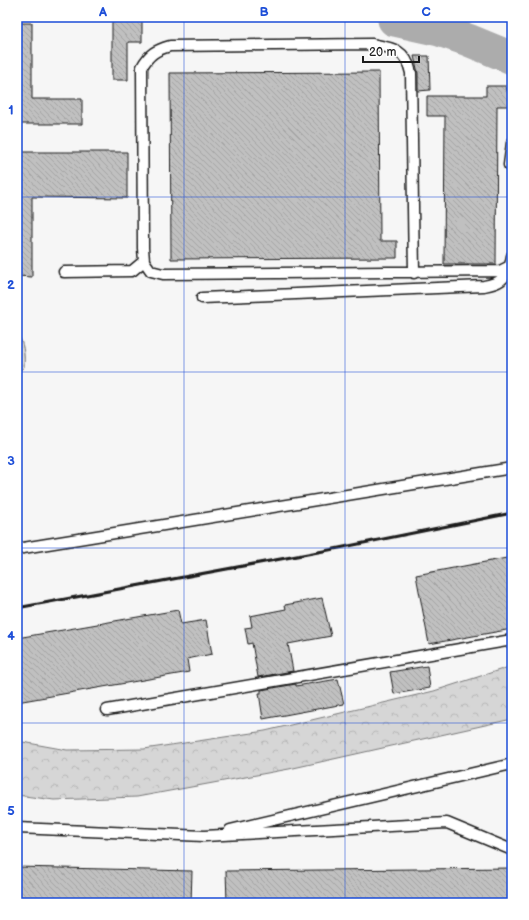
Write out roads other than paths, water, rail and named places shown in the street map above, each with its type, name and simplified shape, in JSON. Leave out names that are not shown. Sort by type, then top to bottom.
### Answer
[{"type":"lane","points":[[414,273],[411,73],[409,64],[400,52],[390,47],[372,44],[170,46],[156,50],[147,57],[142,67],[144,261],[151,271],[164,274],[414,273],[500,271],[511,261]]},
{"type":"lane","points":[[509,165],[512,144]]},
{"type":"lane","points":[[64,272],[132,271],[144,261]]},
{"type":"lane","points":[[202,298],[484,286],[498,283],[507,277],[511,261]]},
{"type":"lane","points":[[17,549],[512,468]]},
{"type":"lane","points":[[107,710],[512,640]]},
{"type":"lane","points":[[204,836],[512,764]]},
{"type":"lane","points":[[17,828],[204,836],[447,823],[512,850]]},
{"type":"waterway","points":[[394,20],[439,30],[512,58]]},
{"type":"railway","points":[[17,608],[329,550],[512,513]]}]
